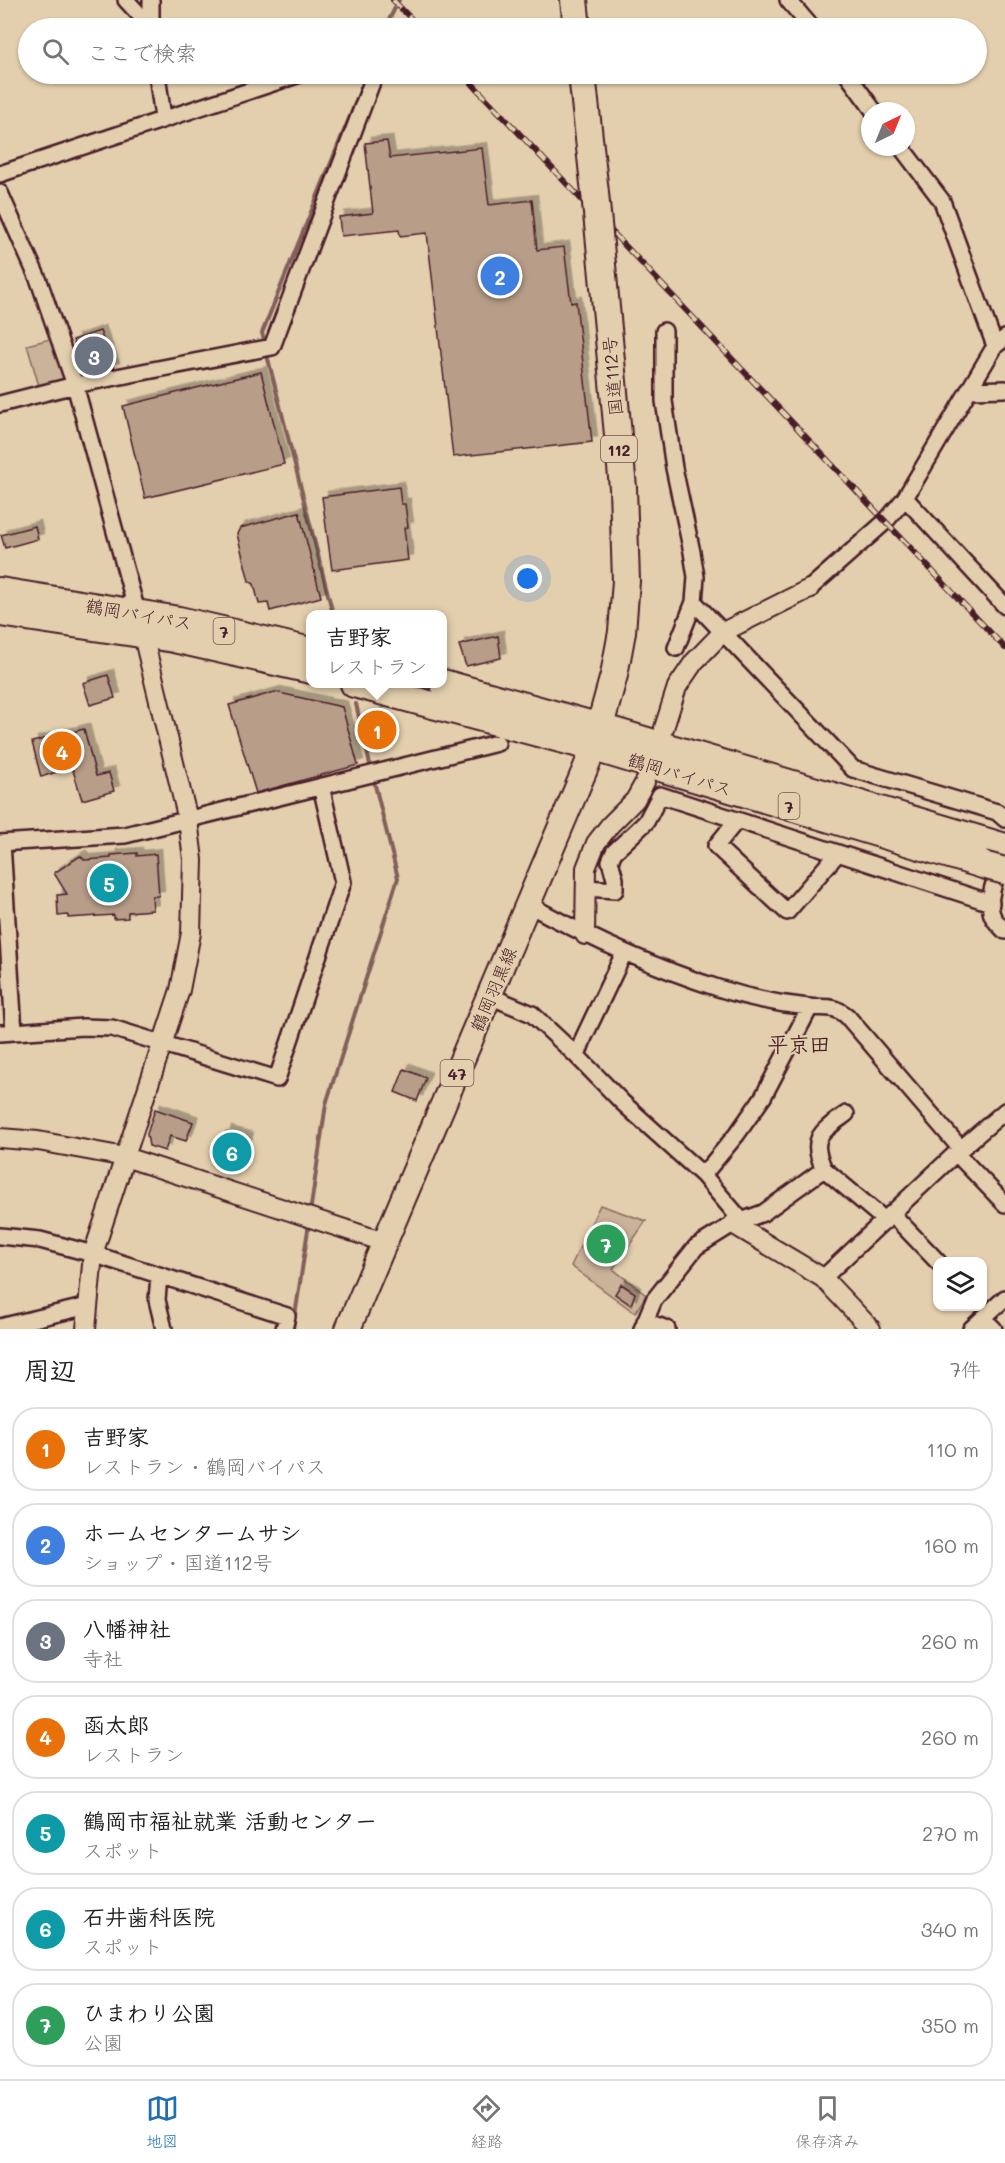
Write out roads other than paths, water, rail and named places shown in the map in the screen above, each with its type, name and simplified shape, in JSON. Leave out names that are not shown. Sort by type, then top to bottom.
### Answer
[{"type":"highway","points":[[574,0],[576,18]]},
{"type":"highway","name":"国道112号","points":[[583,84],[623,488],[626,581],[622,632],[614,675],[597,737]]},
{"type":"highway","name":"鶴岡バイパス","points":[[0,591],[140,623],[186,642],[306,669]]},
{"type":"highway","name":"鶴岡バイパス","points":[[0,614],[140,623],[179,620],[306,650]]},
{"type":"highway","name":"鶴岡バイパス","points":[[447,684],[597,737],[997,855]]},
{"type":"highway","name":"鶴岡バイパス","points":[[372,688],[597,737]]},
{"type":"main road","name":"鶴岡羽黒線","points":[[348,1329],[529,905],[597,737]]},
{"type":"street","points":[[126,0],[142,18]]},
{"type":"street","points":[[151,0],[151,18]]},
{"type":"street","points":[[788,0],[803,18]]},
{"type":"street","points":[[158,84],[163,118]]},
{"type":"street","points":[[0,174],[269,84]]},
{"type":"street","points":[[0,404],[75,385],[272,346],[371,84]]},
{"type":"street","points":[[854,84],[867,102]]},
{"type":"street","points":[[664,728],[677,687],[694,662],[723,632],[809,589],[886,521],[905,498],[1000,342],[942,201],[908,156]]},
{"type":"street","points":[[0,193],[39,281],[75,385],[140,623],[188,820],[194,874],[191,933],[180,990],[93,1254],[86,1329]]},
{"type":"street","points":[[664,331],[664,402],[674,468],[696,577],[694,602],[676,648]]},
{"type":"street","points":[[970,390],[1005,389]]},
{"type":"street","points":[[905,498],[1005,606]]},
{"type":"street","points":[[694,602],[853,769],[997,813],[1005,819]]},
{"type":"street","points":[[321,786],[343,882],[277,1079],[121,1030],[103,1027],[7,1033],[1,843],[125,835],[321,786],[498,743]]},
{"type":"street","points":[[585,935],[586,868],[596,843],[635,800],[645,782]]},
{"type":"street","points":[[586,888],[615,890],[615,879],[610,861],[614,852],[646,822],[660,795],[992,903]]},
{"type":"street","points":[[737,820],[716,846],[787,912],[838,853]]},
{"type":"street","points":[[997,855],[991,911],[995,920],[1005,931]]},
{"type":"street","points":[[529,905],[624,953],[719,988],[810,1008],[831,1007],[847,1016],[1005,1204]]},
{"type":"street","points":[[577,1056],[624,953]]},
{"type":"street","points":[[490,996],[531,1014],[623,1103],[703,1175],[737,1222],[823,1278],[871,1329]]},
{"type":"street","points":[[703,1175],[737,1134],[763,1097],[810,1008]]},
{"type":"street","points":[[823,1278],[1005,1111]]},
{"type":"street","points":[[846,1114],[825,1129],[816,1142],[819,1160],[824,1169],[889,1218],[933,1258]]},
{"type":"street","points":[[0,1138],[38,1141],[125,1158],[384,1242]]},
{"type":"street","points":[[667,1329],[644,1325],[654,1300],[696,1247],[737,1222],[763,1213],[824,1169]]},
{"type":"street","points":[[0,1236],[40,1240],[93,1254],[287,1316],[285,1329]]},
{"type":"street","points":[[159,1276],[157,1300],[164,1329]]},
{"type":"street","points":[[971,1329],[1005,1298]]},
{"type":"street","points":[[0,1328],[88,1306]]},
{"type":"waterway","points":[[390,18],[399,0]]},
{"type":"waterway","points":[[265,343],[262,333],[363,84]]},
{"type":"waterway","points":[[266,351],[332,610]]},
{"type":"waterway","points":[[356,704],[371,769]]},
{"type":"waterway","points":[[310,1213],[326,1104],[398,878],[373,777]]},
{"type":"waterway","points":[[293,1329],[309,1223]]},
{"type":"railway","points":[[393,0],[410,18]]},
{"type":"railway","points":[[472,84],[1005,648]]},
{"type":"place","name":"ホームセンタームサシ","points":[[500,276]]},
{"type":"place","name":"八幡神社","points":[[94,356]]},
{"type":"place","name":"吉野家","points":[[377,730]]},
{"type":"place","name":"函太郎","points":[[62,751]]},
{"type":"place","name":"鶴岡市福祉就業 活動センター","points":[[109,883]]},
{"type":"place","name":"石井歯科医院","points":[[232,1152]]},
{"type":"place","name":"ひまわり公園","points":[[606,1244]]},
{"type":"district","name":"平京田","points":[[799,1043]]}]
